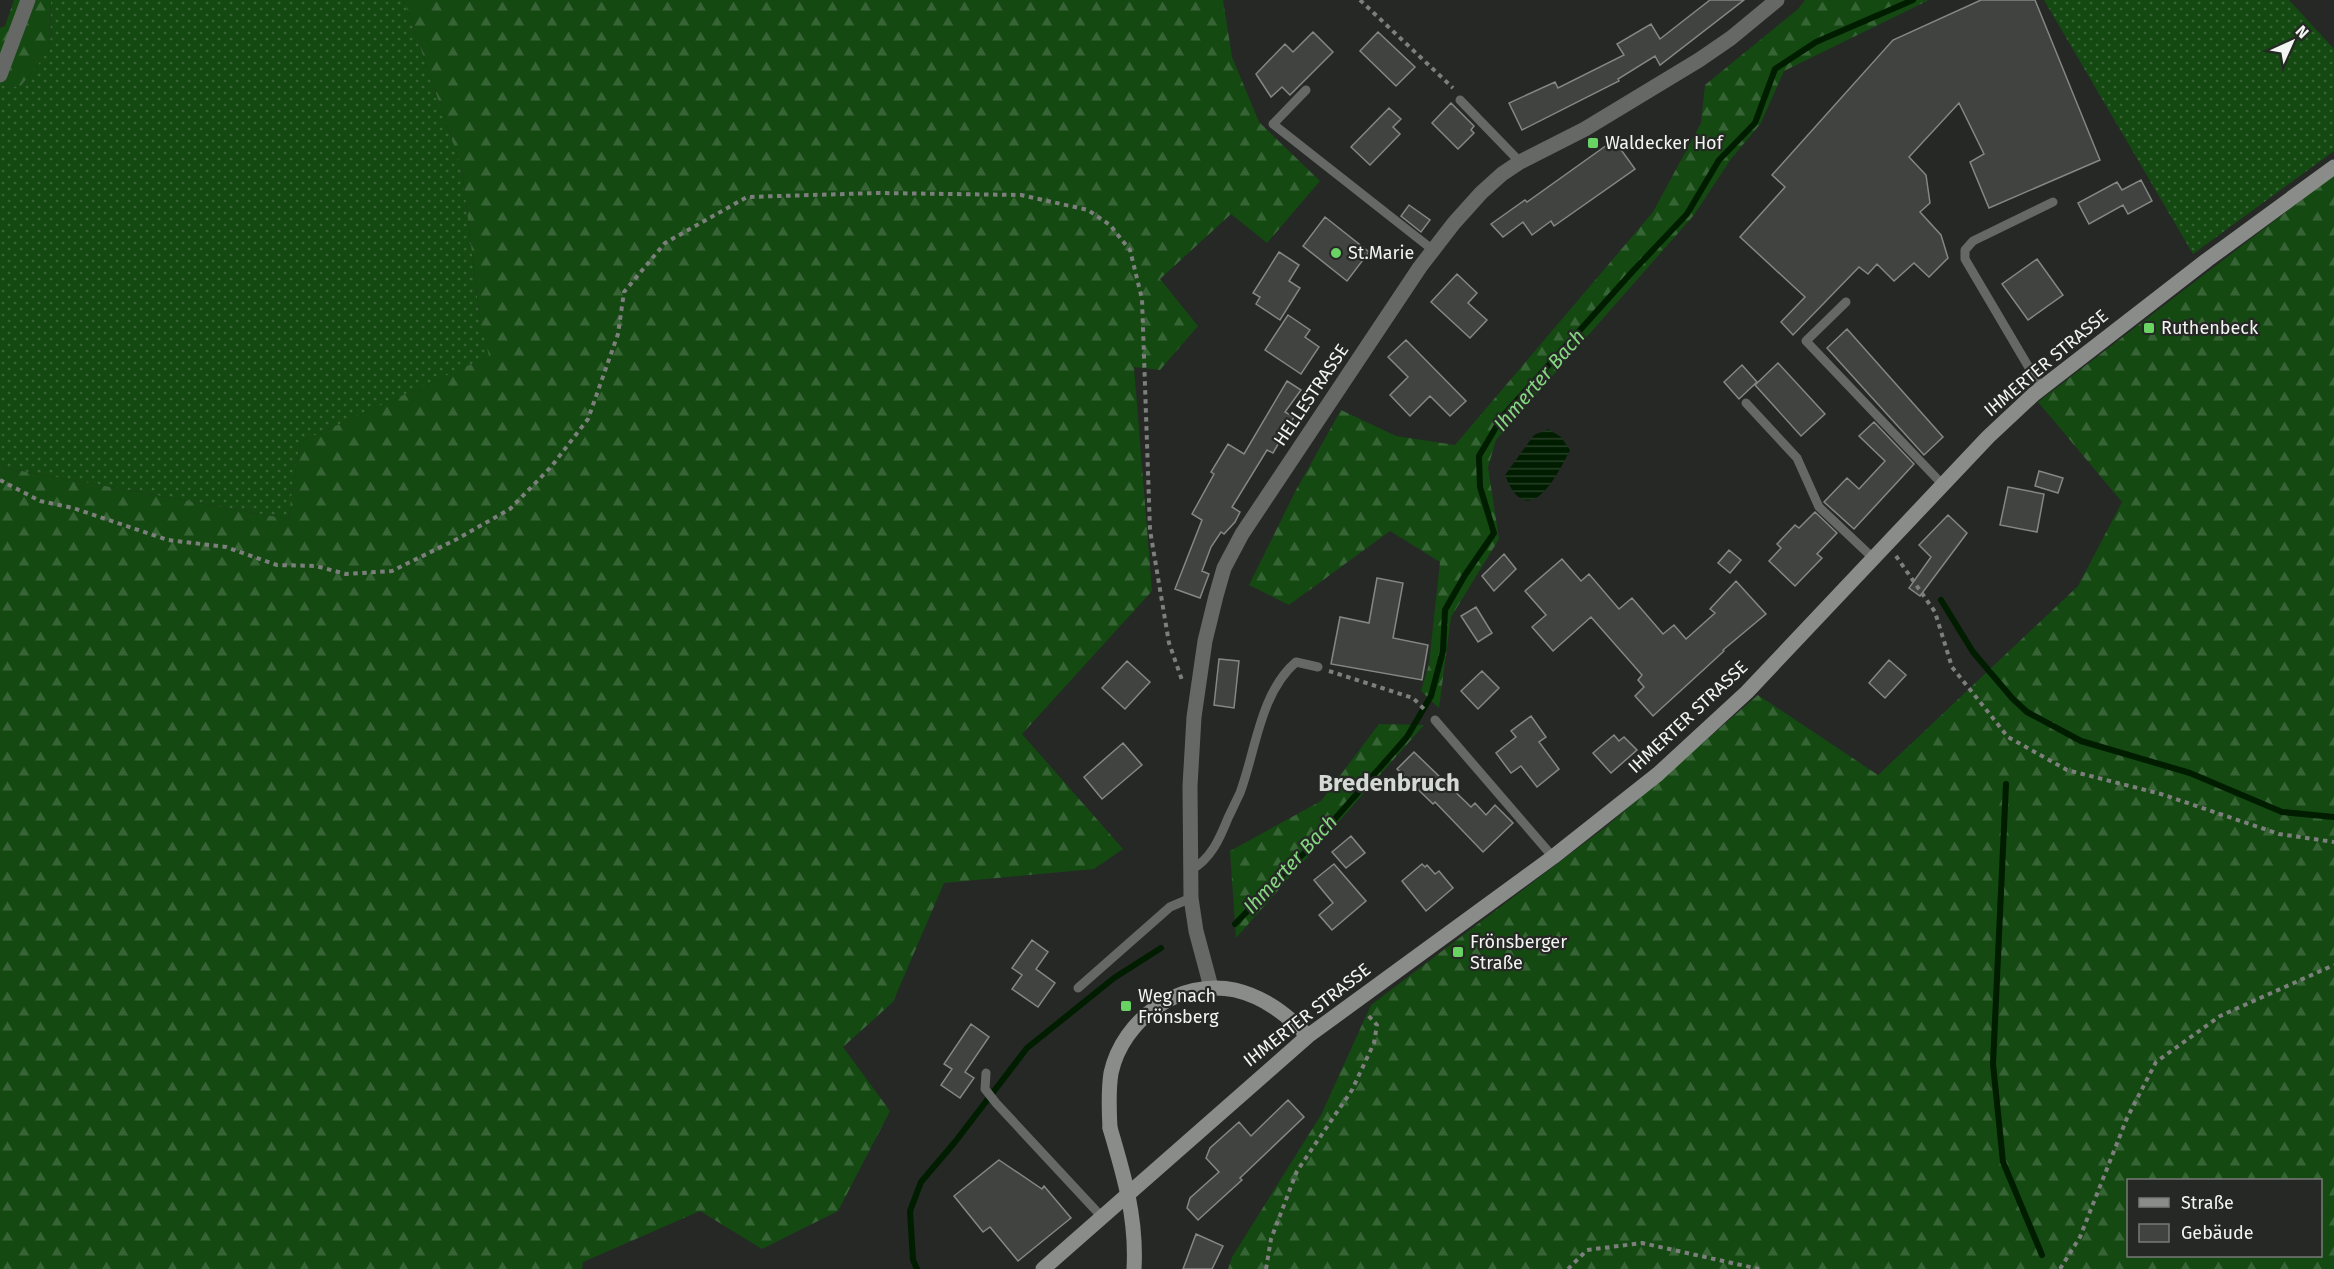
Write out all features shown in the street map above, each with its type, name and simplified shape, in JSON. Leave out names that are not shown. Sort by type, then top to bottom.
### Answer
[{"type":"main road","name":"IHMERTER STRASSE","points":[[1043,1269],[1308,1036],[1553,857],[1658,774],[1747,692],[1988,437],[2041,388],[2207,260],[2334,167]]},
{"type":"main road","points":[[1134,1269],[1136,1240],[1131,1206],[1110,1128],[1108,1097],[1112,1072],[1128,1035],[1141,1019],[1159,1005],[1191,990],[1211,987],[1236,990],[1258,999],[1283,1012],[1308,1036]]},
{"type":"street","points":[[0,75],[28,0]]},
{"type":"street","name":"HELLESTRASSE","points":[[1211,987],[1196,931],[1191,898],[1190,786],[1194,717],[1205,641],[1224,568],[1242,534],[1433,249],[1481,193],[1502,174],[1520,162],[1585,129],[1731,38],[1777,0]]},
{"type":"lane","points":[[1306,90],[1274,124],[1433,249]]},
{"type":"lane","points":[[1460,98],[1520,162]]},
{"type":"lane","points":[[2041,388],[1965,259],[1965,250],[1973,241],[2053,202]]},
{"type":"lane","points":[[1846,302],[1806,341],[1943,485]]},
{"type":"lane","points":[[1746,403],[1797,458],[1819,507],[1874,558]]},
{"type":"lane","points":[[1191,870],[1207,857],[1222,832],[1239,794],[1264,713],[1283,673],[1296,662],[1318,667]]},
{"type":"lane","points":[[1436,720],[1553,857]]},
{"type":"lane","points":[[1078,988],[1170,907],[1191,898]]},
{"type":"lane","points":[[986,1073],[985,1089],[996,1103],[1101,1216]]},
{"type":"path","points":[[1360,0],[1460,98]]},
{"type":"path","points":[[0,480],[40,501],[73,508],[168,540],[226,547],[277,565],[315,566],[346,574],[392,571],[457,539],[510,509],[551,467],[588,419],[618,334],[624,292],[665,243],[747,197],[877,193],[1021,195],[1088,210],[1110,225],[1130,250],[1142,299],[1150,530],[1169,643],[1183,686]]},
{"type":"path","points":[[1887,543],[1935,612],[1952,667],[2008,737],[2067,770],[2161,794],[2279,834],[2334,842]]},
{"type":"path","points":[[1318,667],[1413,698]]},
{"type":"path","points":[[2060,1269],[2080,1237],[2127,1118],[2156,1062],[2220,1016],[2334,965]]},
{"type":"path","points":[[1266,1269],[1271,1239],[1297,1171],[1352,1090],[1374,1043],[1377,1025]]},
{"type":"path","points":[[1568,1269],[1587,1250],[1642,1243],[1760,1269]]},
{"type":"green space","points":[[14,0],[51,0],[50,49],[20,87],[0,85],[0,28],[5,26]]},
{"type":"green space","points":[[51,0],[404,0],[462,169],[480,320],[490,356],[300,442],[288,519],[0,467],[0,85],[20,87],[50,49]]},
{"type":"green space","points":[[404,0],[1223,0],[1232,57],[1259,122],[1320,181],[1267,243],[1231,214],[1160,279],[1198,326],[1160,370],[1134,367],[1152,591],[1022,734],[1123,849],[1094,869],[944,883],[893,1002],[843,1047],[890,1111],[838,1211],[762,1249],[700,1211],[583,1262],[582,1269],[0,1269],[0,467],[288,519],[300,442],[489,356],[480,320],[462,169]]},
{"type":"green space","points":[[1805,0],[1929,0],[1784,71],[1761,123],[1731,159],[1694,215],[1496,440],[1488,467],[1499,539],[1451,617],[1439,708],[1421,691],[1429,664],[1440,562],[1390,531],[1289,605],[1249,585],[1295,492],[1341,410],[1396,436],[1455,445],[1653,212],[1701,123],[1705,85],[1798,9]]},
{"type":"green space","points":[[2044,0],[2289,0],[2334,49],[2334,151],[2193,254]]},
{"type":"green space","points":[[2334,175],[2334,1269],[1228,1269],[1232,1257],[1321,1115],[1371,1005],[1607,826],[1758,695],[1878,775],[2078,586],[2122,502],[2038,402]]},
{"type":"green space","points":[[1379,724],[1424,725],[1236,938],[1230,851],[1321,801]]},
{"type":"shaded area","points":[[1548,429],[1561,437],[1570,450],[1549,486],[1532,500],[1522,500],[1514,492],[1505,475],[1534,435]]},
{"type":"building","points":[[1710,0],[1744,0],[1660,65],[1655,56],[1618,79],[1619,81],[1522,130],[1509,103],[1555,82],[1558,88],[1624,55],[1617,44],[1651,24],[1660,39]]},
{"type":"building","points":[[1981,0],[2035,0],[2100,160],[1989,208],[1970,162],[1984,154],[1959,103],[1909,157],[1926,175],[1930,203],[1920,212],[1941,235],[1948,258],[1929,277],[1914,263],[1894,281],[1877,264],[1868,274],[1859,267],[1793,335],[1781,322],[1805,297],[1740,237],[1785,187],[1772,175],[1893,40]]},
{"type":"building","points":[[1313,32],[1333,52],[1290,95],[1282,87],[1271,97],[1256,74],[1285,44],[1293,52]]},
{"type":"building","points":[[1378,32],[1415,67],[1396,86],[1360,51]]},
{"type":"building","points":[[1451,103],[1474,126],[1471,130],[1474,133],[1458,149],[1432,123]]},
{"type":"building","points":[[1389,108],[1401,119],[1393,127],[1400,134],[1370,165],[1351,147]]},
{"type":"building","points":[[1614,140],[1635,169],[1554,226],[1551,221],[1532,235],[1523,222],[1503,237],[1491,224],[1525,200],[1527,202]]},
{"type":"building","points":[[2141,180],[2152,201],[2128,214],[2123,205],[2089,224],[2078,203],[2117,182],[2122,190]]},
{"type":"building","points":[[1409,205],[1430,220],[1421,232],[1401,216]]},
{"type":"building","points":[[1325,217],[1369,252],[1347,281],[1303,246]]},
{"type":"building","points":[[1279,252],[1299,265],[1289,281],[1300,288],[1280,320],[1256,304],[1260,297],[1253,293]]},
{"type":"building","points":[[2037,259],[2063,295],[2028,320],[2002,284]]},
{"type":"building","points":[[1457,274],[1477,293],[1468,303],[1487,320],[1470,338],[1431,302]]},
{"type":"building","points":[[1288,315],[1310,330],[1305,337],[1319,347],[1301,374],[1265,350]]},
{"type":"building","points":[[1847,329],[1943,437],[1924,455],[1827,348]]},
{"type":"building","points":[[1406,340],[1466,401],[1450,416],[1430,396],[1410,416],[1390,395],[1408,377],[1388,357]]},
{"type":"building","points":[[1778,363],[1825,414],[1801,436],[1755,385]]},
{"type":"building","points":[[1742,365],[1757,382],[1739,399],[1724,382]]},
{"type":"building","points":[[1287,381],[1301,390],[1285,412],[1294,417],[1273,453],[1267,450],[1232,507],[1240,512],[1235,522],[1224,534],[1221,532],[1211,547],[1202,571],[1209,574],[1200,598],[1175,589],[1202,520],[1192,514],[1214,474],[1211,472],[1228,444],[1244,454]]},
{"type":"building","points":[[1874,422],[1914,464],[1854,529],[1824,502],[1847,478],[1859,489],[1885,461],[1859,436]]},
{"type":"building","points":[[2039,471],[2063,478],[2058,493],[2035,486]]},
{"type":"building","points":[[2008,487],[2044,494],[2037,532],[2000,525]]},
{"type":"building","points":[[1815,512],[1837,533],[1817,554],[1822,558],[1795,586],[1769,561],[1781,548],[1777,544],[1795,525],[1799,528]]},
{"type":"building","points":[[1948,515],[1967,533],[1920,596],[1909,588],[1931,557],[1919,545]]},
{"type":"building","points":[[1729,550],[1741,560],[1730,573],[1718,563]]},
{"type":"building","points":[[1504,554],[1516,569],[1494,591],[1482,576]]},
{"type":"building","points":[[1562,559],[1581,581],[1589,574],[1619,609],[1632,598],[1663,634],[1674,625],[1686,639],[1715,613],[1710,609],[1736,581],[1766,614],[1723,650],[1653,716],[1635,696],[1644,687],[1638,680],[1642,675],[1591,617],[1553,651],[1532,627],[1546,615],[1525,591]]},
{"type":"building","points":[[1377,578],[1403,583],[1393,638],[1428,645],[1422,680],[1331,664],[1340,617],[1369,623]]},
{"type":"building","points":[[1476,607],[1492,633],[1478,642],[1461,616]]},
{"type":"building","points":[[1219,659],[1239,661],[1234,708],[1214,705]]},
{"type":"building","points":[[1889,660],[1906,675],[1885,698],[1869,683]]},
{"type":"building","points":[[1127,661],[1150,682],[1125,709],[1102,688]]},
{"type":"building","points":[[1482,671],[1499,688],[1478,709],[1461,691]]},
{"type":"building","points":[[1531,716],[1546,737],[1539,742],[1559,769],[1537,787],[1521,766],[1511,773],[1496,753],[1516,737],[1511,731]]},
{"type":"building","points":[[1614,735],[1619,741],[1624,737],[1637,750],[1611,773],[1593,753]]},
{"type":"building","points":[[1123,743],[1142,765],[1102,799],[1084,777]]},
{"type":"building","points":[[1414,752],[1471,807],[1475,803],[1486,815],[1495,805],[1513,823],[1483,852],[1435,802],[1433,804],[1397,769]]},
{"type":"building","points":[[1351,836],[1365,853],[1346,868],[1332,852]]},
{"type":"building","points":[[1334,864],[1366,901],[1332,930],[1319,915],[1333,903],[1314,880]]},
{"type":"building","points":[[1422,864],[1425,867],[1427,865],[1435,874],[1439,871],[1453,888],[1426,911],[1402,881]]},
{"type":"building","points":[[1032,940],[1048,952],[1036,969],[1055,983],[1038,1007],[1012,989],[1022,975],[1012,968]]},
{"type":"building","points":[[971,1024],[989,1037],[965,1072],[974,1078],[960,1098],[941,1085],[952,1069],[944,1064]]},
{"type":"building","points":[[1288,1100],[1304,1117],[1240,1178],[1242,1180],[1198,1220],[1187,1208],[1190,1198],[1219,1172],[1206,1158],[1210,1148],[1239,1122],[1251,1136]]},
{"type":"building","points":[[999,1160],[1042,1189],[1044,1186],[1071,1218],[1018,1261],[990,1227],[983,1232],[954,1196]]},
{"type":"building","points":[[1196,1234],[1223,1246],[1212,1269],[1183,1269]]},
{"type":"waterway","name":"Ihmerter Bach","points":[[1235,924],[1310,847],[1407,737],[1431,696],[1443,651],[1445,610],[1465,575],[1494,533],[1480,487],[1479,456],[1502,417],[1687,214],[1719,160],[1755,123],[1775,69],[1816,42],[1913,0]]},
{"type":"waterway","points":[[1941,600],[1973,652],[2027,712],[2081,741],[2190,773],[2282,812],[2334,817]]},
{"type":"waterway","points":[[2006,784],[1993,1064],[2003,1162],[2042,1255]]},
{"type":"waterway","name":"Ihmerter Bach","points":[[917,1269],[913,1260],[910,1211],[921,1182],[955,1142],[1027,1048],[1114,978],[1161,948]]},
{"type":"place","name":"Waldecker Hof","points":[[1593,143]]},
{"type":"place","name":"St.Marie","points":[[1336,253]]},
{"type":"place","name":"Ruthenbeck","points":[[2149,328]]},
{"type":"place","name":"Frönsberger Straße","points":[[1458,952]]},
{"type":"place","name":"Weg nach Frönsberg","points":[[1126,1006]]},
{"type":"district","name":"Bredenbruch","points":[[1389,783]]}]
